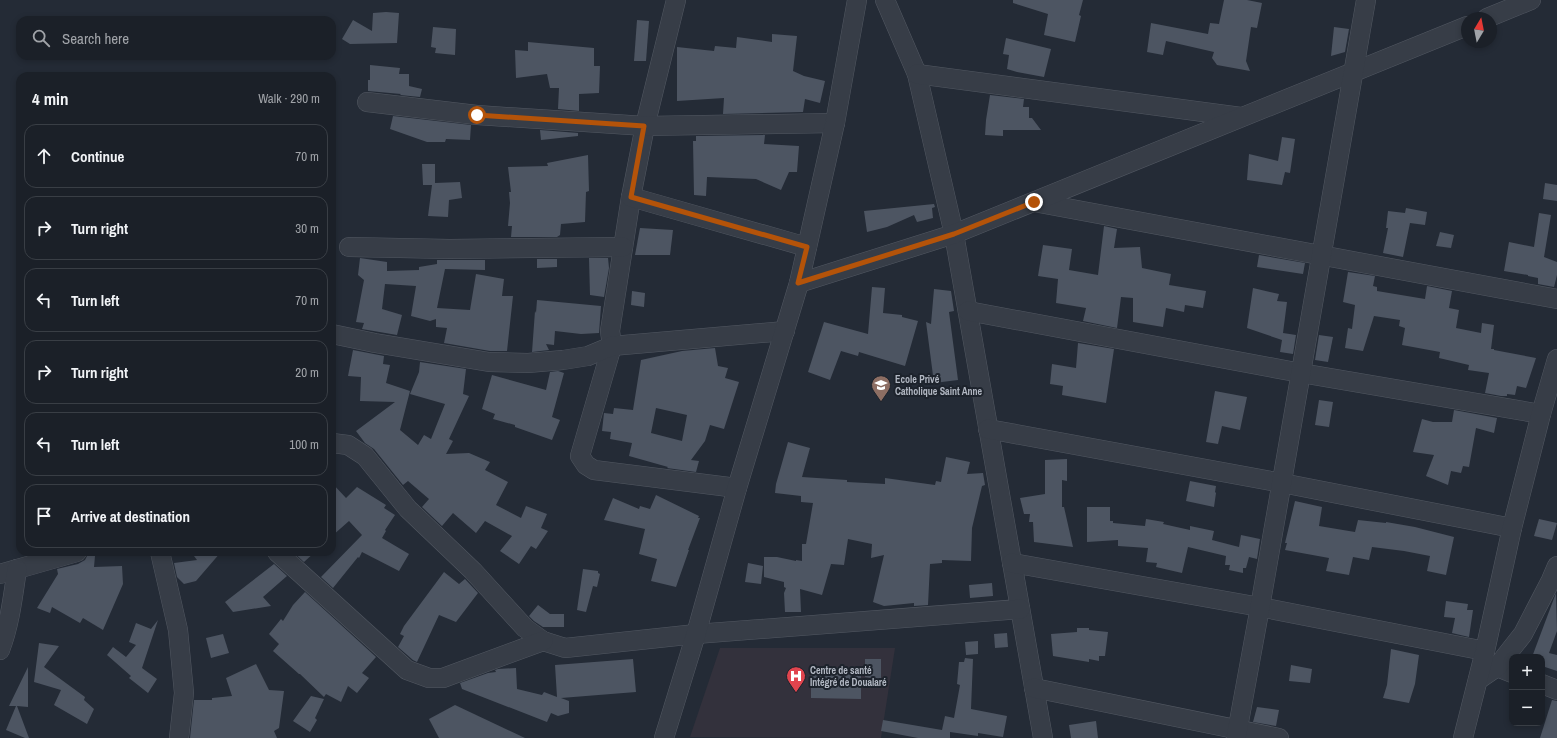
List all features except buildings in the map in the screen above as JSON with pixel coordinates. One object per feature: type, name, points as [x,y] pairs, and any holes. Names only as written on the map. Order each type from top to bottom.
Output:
[{"type":"street","points":[[676,0],[644,126],[631,197],[610,331],[612,346],[580,456],[586,466],[594,470],[737,488]]},
{"type":"street","points":[[668,737],[737,488],[785,331],[798,283],[835,123],[856,0]]},
{"type":"street","points":[[885,0],[917,74],[954,234],[1042,737]]},
{"type":"street","points":[[1236,733],[1282,483],[1366,0]]},
{"type":"street","points":[[1497,14],[1531,0]]},
{"type":"street","points":[[798,283],[954,234],[1461,28]]},
{"type":"street","points":[[917,74],[1242,117]]},
{"type":"street","points":[[367,102],[477,115],[644,126],[835,123]]},
{"type":"street","points":[[631,197],[807,247]]},
{"type":"street","points":[[1034,202],[1557,299]]},
{"type":"street","points":[[349,247],[450,249],[624,247]]},
{"type":"street","points":[[968,311],[1300,373],[1541,414]]},
{"type":"street","points":[[336,335],[375,343],[489,362],[528,363],[588,356],[612,346],[785,331]]},
{"type":"street","points":[[1463,738],[1486,651],[1487,639],[1512,528],[1541,414],[1557,359]]},
{"type":"street","points":[[988,429],[1282,483],[1512,528]]},
{"type":"street","points":[[336,444],[348,445],[365,456],[408,509],[473,571],[525,628],[543,641],[565,648],[696,634],[1020,609]]},
{"type":"street","points":[[0,650],[6,635],[10,614],[9,572],[63,556]]},
{"type":"street","points":[[161,556],[178,630],[184,693],[180,738]]},
{"type":"street","points":[[281,556],[407,670],[429,678],[443,678],[543,641]]},
{"type":"street","points":[[1012,563],[1260,607],[1486,651]]},
{"type":"street","points":[[1478,680],[1504,670],[1557,566]]},
{"type":"street","points":[[1545,685],[1557,690]]},
{"type":"street","points":[[1034,688],[1236,733],[1279,738]]},
{"type":"shaded area","name":"Centre de santé Intégré de Doualaré","points":[[720,648],[895,648],[881,738],[690,737]]},
{"type":"place","name":"Ecole Privé Catholique Saint Anne","points":[[881,402]]},
{"type":"place","name":"Centre de santé Intégré de Doualaré","points":[[796,693]]},
{"type":"route","points":[[477,115],[644,126],[631,197],[807,247],[798,283],[954,234],[1034,202]]}]
